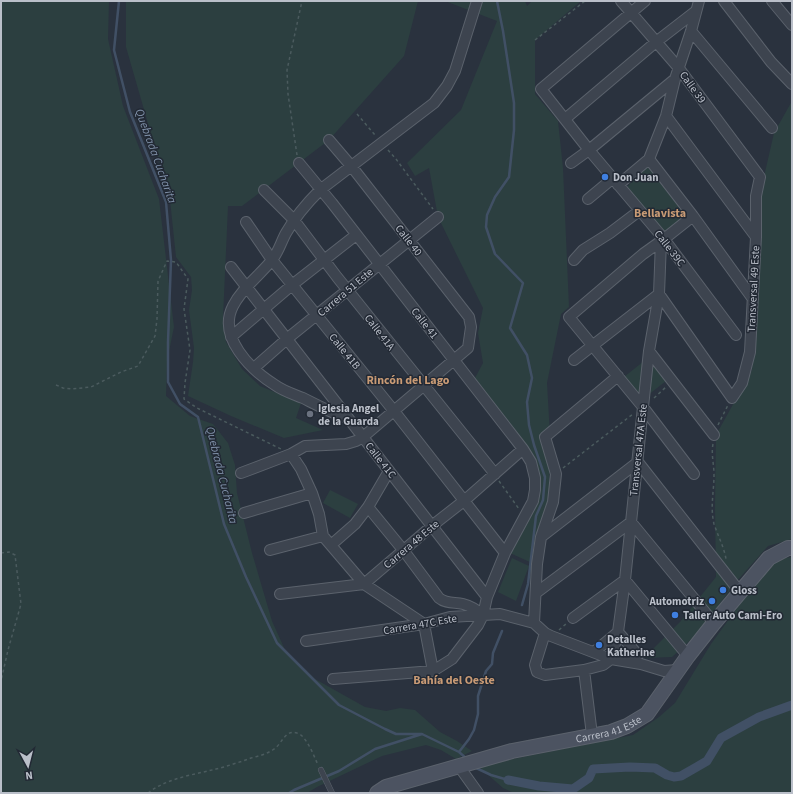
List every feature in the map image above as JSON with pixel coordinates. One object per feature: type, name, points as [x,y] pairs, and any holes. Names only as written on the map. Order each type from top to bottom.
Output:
[{"type":"street","points":[[347,418],[277,386],[254,368],[242,356],[231,338],[229,322],[232,306],[246,287],[278,252],[294,220],[310,200],[320,190],[434,103],[447,86],[457,65],[477,1]]},
{"type":"street","name":"Calle 39","points":[[621,1],[678,67],[760,177]]},
{"type":"street","points":[[631,13],[645,1]]},
{"type":"street","points":[[724,1],[771,62],[792,84]]},
{"type":"street","points":[[772,1],[792,25]]},
{"type":"street","points":[[588,199],[649,159],[666,116],[678,67],[691,30],[697,6]]},
{"type":"street","points":[[565,119],[697,6]]},
{"type":"street","name":"Calle 39C","points":[[631,13],[541,89],[588,150],[663,240],[736,335]]},
{"type":"street","points":[[691,30],[772,128]]},
{"type":"street","points":[[571,163],[675,79]]},
{"type":"street","points":[[666,116],[756,237]]},
{"type":"street","name":"Calle 40","points":[[329,140],[410,240],[469,317],[471,327],[468,348],[453,360]]},
{"type":"street","points":[[649,159],[693,216],[752,298]]},
{"type":"street","name":"Calle 41","points":[[299,163],[356,234],[531,462],[535,478],[535,490],[533,501],[524,517]]},
{"type":"street","name":"Transversal 49 Este","points":[[732,398],[742,383],[750,352],[756,237],[756,196],[760,177]]},
{"type":"street","name":"Calle 41A","points":[[264,190],[294,220],[323,260],[495,474]]},
{"type":"street","points":[[574,260],[583,250],[610,233],[639,211]]},
{"type":"street","points":[[693,216],[644,254],[569,317],[643,407],[694,474]]},
{"type":"street","name":"Carrera 51 Este","points":[[254,368],[288,338],[438,217]]},
{"type":"street","name":"Calle 41B","points":[[246,222],[272,260],[506,553]]},
{"type":"street","points":[[231,338],[264,308],[356,234]]},
{"type":"street","name":"Transversal 47A Este","points":[[611,659],[618,632],[625,580],[649,351],[659,294],[663,240]]},
{"type":"street","name":"Calle 41C","points":[[231,267],[288,338],[347,418],[433,525],[487,597]]},
{"type":"street","points":[[574,360],[659,294],[732,398]]},
{"type":"street","points":[[649,351],[714,435]]},
{"type":"street","points":[[241,474],[291,454],[305,446],[346,444],[356,441],[363,437],[453,360]]},
{"type":"street","points":[[618,376],[545,437],[556,474],[553,502],[541,537],[537,564],[534,623],[548,634],[611,659],[641,664],[664,671],[678,670]]},
{"type":"street","name":"Carrera 48 Este","points":[[364,584],[433,525],[465,500],[522,449]]},
{"type":"street","points":[[291,454],[301,468],[312,493],[319,514],[323,536],[330,545],[364,584],[424,624],[432,671]]},
{"type":"street","points":[[541,537],[638,462],[740,592]]},
{"type":"street","points":[[330,545],[355,524],[368,507],[389,471]]},
{"type":"street","points":[[244,513],[312,493]]},
{"type":"street","points":[[368,507],[404,551],[439,598],[446,602],[463,604],[472,607],[483,615]]},
{"type":"street","points":[[333,679],[432,671],[452,659],[478,625],[483,615],[487,597],[506,553],[524,517]]},
{"type":"street","points":[[536,593],[631,522],[714,623]]},
{"type":"street","points":[[270,550],[323,536]]},
{"type":"street","name":"Carrera 41 Este","points":[[377,793],[386,787],[461,764],[512,751],[611,732],[627,726],[645,715],[714,623],[769,558],[788,548],[792,548]]},
{"type":"street","points":[[573,618],[625,580],[688,656]]},
{"type":"street","points":[[280,594],[364,584]]},
{"type":"street","name":"Carrera 47C Este","points":[[306,641],[424,624],[450,617],[500,614],[534,623]]},
{"type":"street","points":[[594,652],[618,632],[638,655]]},
{"type":"street","points":[[548,634],[536,665],[537,672],[545,676],[584,670],[603,665],[611,659]]},
{"type":"street","points":[[584,670],[592,735]]},
{"type":"street","points":[[461,764],[478,793]]},
{"type":"lane","points":[[321,770],[332,793]]},
{"type":"path","points":[[299,163],[288,94],[287,70],[302,1]]},
{"type":"path","points":[[535,40],[585,1]]},
{"type":"path","points":[[357,114],[396,159],[438,217]]},
{"type":"path","points":[[56,385],[63,388],[72,389],[92,387],[121,372],[138,366],[155,336],[158,281],[167,261],[176,262],[188,279],[184,309],[190,350],[184,399],[197,408],[233,424],[291,454]]},
{"type":"path","points":[[556,474],[673,382]]},
{"type":"path","points":[[726,575],[726,557],[714,523],[711,505],[714,474],[711,452],[714,435],[732,398]]},
{"type":"path","points":[[495,474],[524,517]]},
{"type":"path","points":[[1,554],[9,552],[15,556],[21,604],[1,681]]},
{"type":"path","points":[[548,634],[573,618]]},
{"type":"path","points":[[148,793],[156,787],[182,777],[266,754],[276,748],[290,733],[296,732],[303,736],[321,770]]},
{"type":"shaded area","points":[[1,1],[109,1],[108,39],[123,106],[159,199],[174,327],[167,361],[166,396],[190,416],[213,424],[228,443],[235,465],[237,493],[252,553],[272,621],[285,650],[315,679],[365,707],[386,711],[400,708],[415,710],[440,732],[472,751],[456,759],[441,750],[426,745],[382,756],[307,793],[1,793]]},
{"type":"shaded area","points":[[126,1],[418,1],[404,56],[329,140],[242,206],[228,206],[223,318],[226,342],[242,369],[260,386],[301,403],[296,418],[323,430],[284,438],[188,396],[194,348],[189,310],[192,290],[191,277],[176,257],[170,200],[126,47]]},
{"type":"shaded area","points":[[445,1],[525,1],[527,6],[532,1],[581,1],[535,40],[535,94],[558,121],[563,168],[569,307],[561,314],[547,383],[550,435],[549,500],[532,563],[510,553],[533,508],[535,462],[475,378],[483,363],[478,333],[483,308],[438,217],[429,168],[415,176],[407,163],[461,110],[497,21]]},
{"type":"shaded area","points":[[792,101],[792,539],[768,546],[736,582],[696,635],[672,657],[644,658],[680,622],[716,577],[716,435],[752,370],[757,238],[763,181],[774,133]]},
{"type":"shaded area","points":[[647,166],[686,216],[664,232],[627,187]]},
{"type":"shaded area","points":[[649,357],[666,381],[643,399],[624,377]]},
{"type":"shaded area","points":[[330,490],[358,504],[350,518],[323,503]]},
{"type":"shaded area","points":[[792,557],[792,793],[514,793],[503,788],[478,766],[633,735],[659,717],[675,703],[711,644],[750,590],[779,559]]},
{"type":"shaded area","points":[[512,558],[529,566],[516,601],[498,592]]},
{"type":"waterway","name":"Quebrada Cucharita","points":[[119,1],[114,50],[130,112],[166,202],[171,260],[168,382],[180,404],[198,417],[224,524],[246,577],[277,643],[339,705],[396,734],[422,734]]},
{"type":"waterway","points":[[497,1],[514,103],[514,130],[509,177],[495,197],[487,215],[486,227],[495,254],[523,283],[510,328],[527,355],[532,378],[527,402],[529,425],[545,477],[543,500],[536,516],[528,584],[522,605]]},
{"type":"waterway","points":[[459,752],[474,730],[478,714],[478,696],[486,671],[492,664],[493,653],[502,631]]},
{"type":"waterway","points":[[508,780],[539,786],[573,789],[589,778],[593,769],[630,767],[655,768],[667,775],[674,777],[681,776],[707,761],[721,738],[759,717],[792,705]]},
{"type":"waterway","points":[[289,793],[339,771],[375,749],[422,734],[459,752],[467,759]]},
{"type":"waterway","points":[[474,767],[491,775],[508,780]]},
{"type":"place","name":"Don Juan","points":[[605,177]]},
{"type":"place","name":"Iglesia Angel de la Guarda","points":[[310,414]]},
{"type":"place","name":"Gloss","points":[[723,590]]},
{"type":"place","name":"Automotriz","points":[[712,601]]},
{"type":"place","name":"Taller Auto Cami-Ero","points":[[675,615]]},
{"type":"place","name":"Detalles Katherine","points":[[599,645]]},
{"type":"district","name":"Bellavista","points":[[660,213]]},
{"type":"district","name":"Rincón del Lago","points":[[408,380]]},
{"type":"district","name":"Bahía del Oeste","points":[[454,680]]}]
